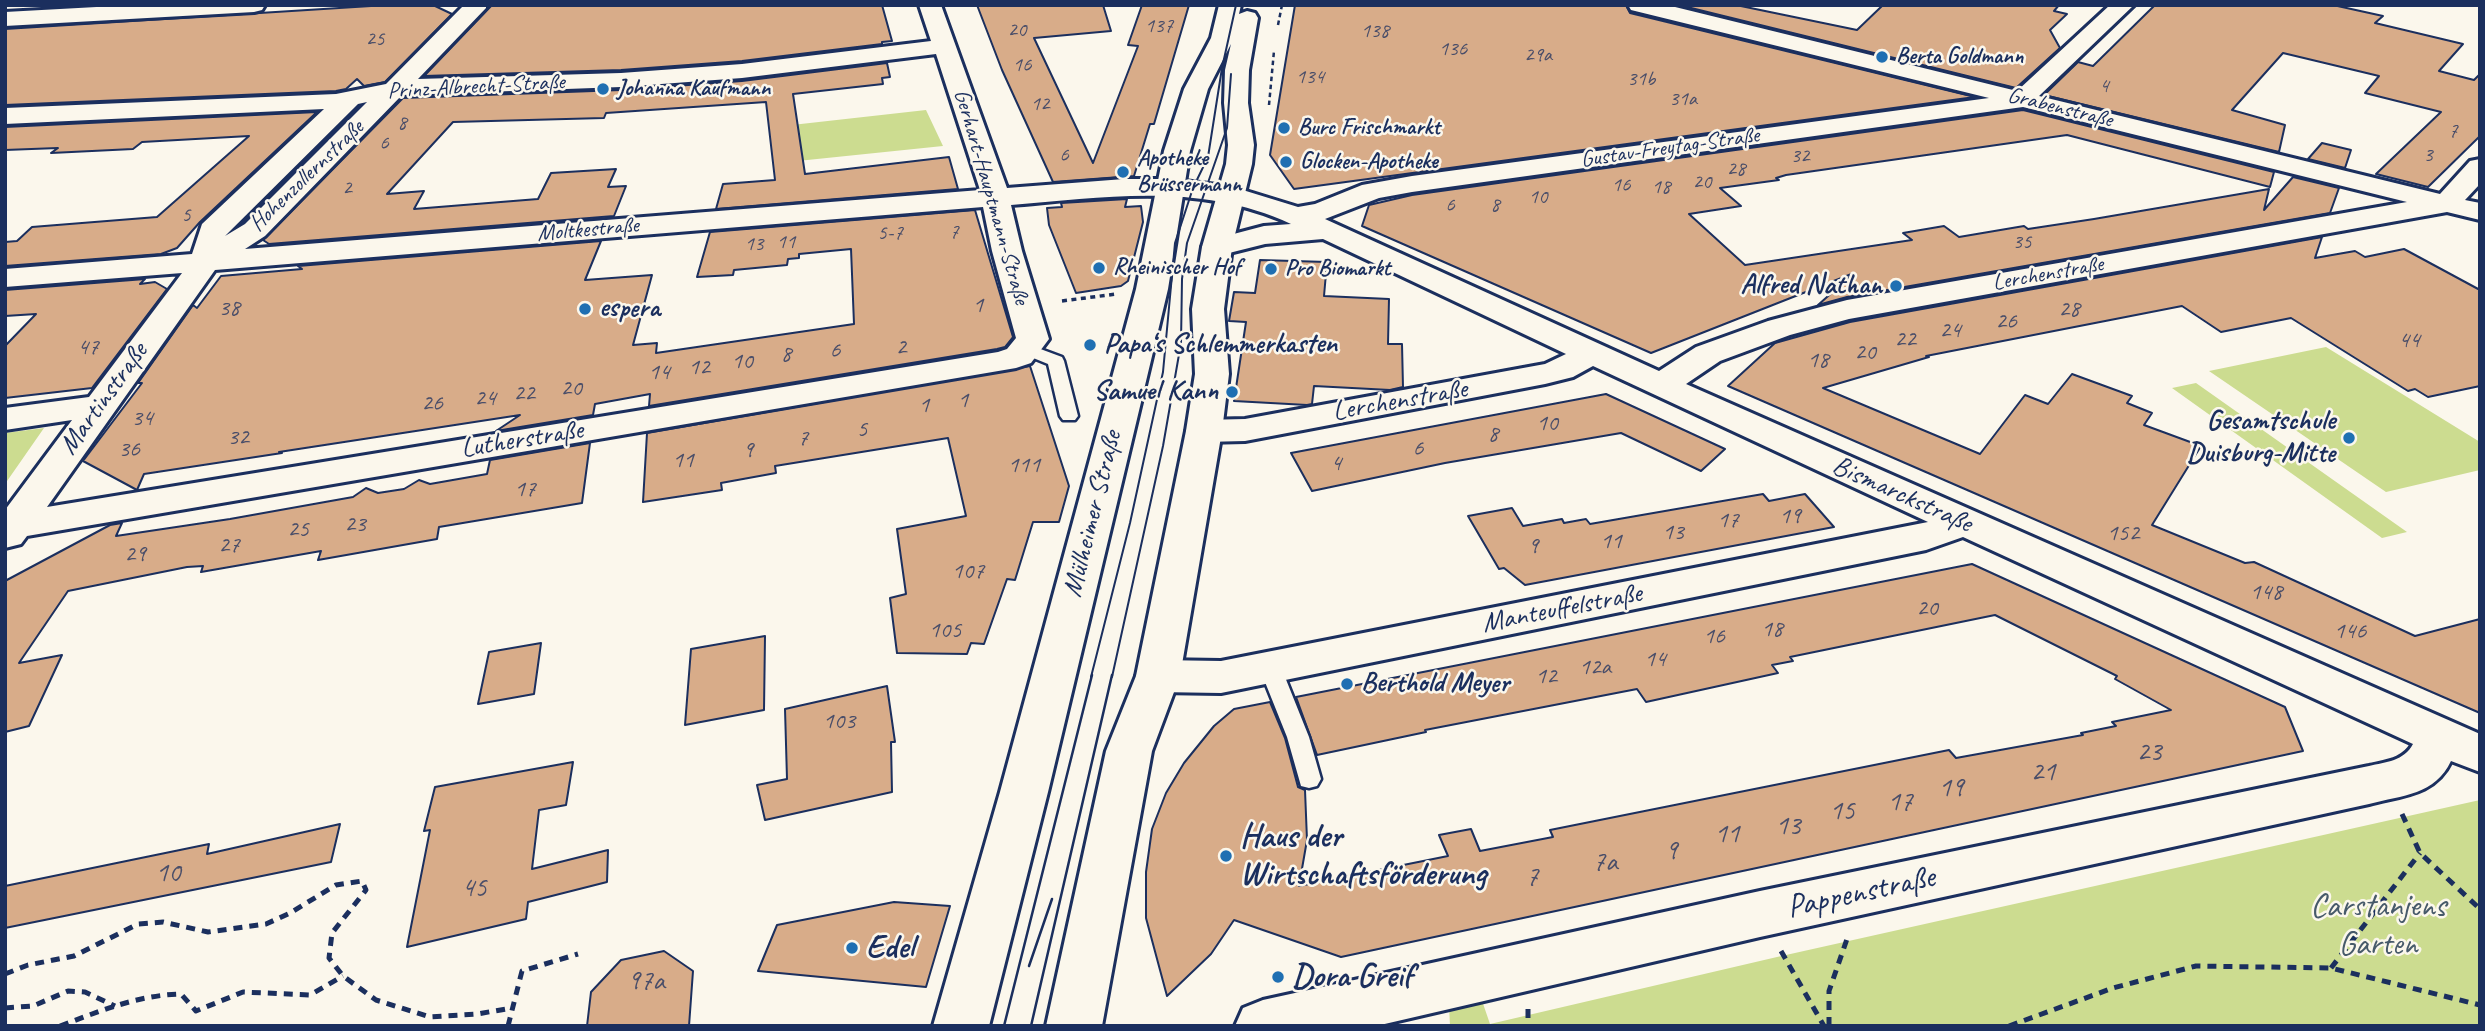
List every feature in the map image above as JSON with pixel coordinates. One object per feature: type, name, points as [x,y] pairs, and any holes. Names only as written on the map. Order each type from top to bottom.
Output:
[{"type":"street","points":[[5,19],[254,5]]},
{"type":"street","name":"Hohenzollernstraße","points":[[205,262],[255,230],[475,5]]},
{"type":"street","name":"Gerhart-Hauptmann-Straße","points":[[930,5],[991,178],[993,198],[1033,339],[1027,349]]},
{"type":"street","name":"Mülheimer Straße","points":[[961,1026],[1024,792],[1152,289],[1177,151],[1196,89],[1222,38],[1230,5]]},
{"type":"street","points":[[1073,1026],[1129,751],[1158,676],[1171,616],[1212,374],[1208,309],[1217,247],[1232,195],[1241,145],[1236,103],[1237,70],[1249,5]]},
{"type":"street","name":"Grabenstraße","points":[[1639,5],[2480,212]]},
{"type":"street","points":[[2093,5],[2120,8]]},
{"type":"street","points":[[2022,99],[2120,8]]},
{"type":"street","name":"Prinz-Albrecht-Straße","points":[[5,116],[348,99],[395,89],[648,78],[742,71],[946,46]]},
{"type":"street","name":"Hohenzollernstraße","points":[[205,262],[212,230],[383,64]]},
{"type":"street","name":"Gustav-Freytag-Straße","points":[[1314,221],[1372,191],[1412,184],[1947,109],[1983,108],[2022,99]]},
{"type":"street","points":[[2446,204],[2480,167]]},
{"type":"street","name":"Bismarckstraße","points":[[1170,186],[1232,195],[1314,221],[1963,523],[2460,745]]},
{"type":"street","name":"Moltkestraße","points":[[5,278],[1170,186]]},
{"type":"street","name":"Lerchenstraße","points":[[1663,384],[1708,354],[1779,328],[1847,310],[2446,204]]},
{"type":"street","name":"Bismarckstraße","points":[[1217,247],[1314,221]]},
{"type":"street","name":"Martinstraße","points":[[10,531],[98,406],[205,262]]},
{"type":"street","name":"Lutherstraße","points":[[10,531],[1004,361],[1019,356],[1027,349]]},
{"type":"street","name":"Lerchenstraße","points":[[1203,430],[1245,430],[1545,374],[1561,370],[1593,353]]},
{"type":"street","points":[[5,419],[98,406]]},
{"type":"street","name":"Manteuffelstraße","points":[[1158,676],[1221,677],[1926,537],[1963,523]]},
{"type":"street","name":"Pappenstraße","points":[[1263,1026],[1760,914],[2369,785],[2412,774],[2460,745]]},
{"type":"lane","points":[[1027,349],[1056,361],[1069,416]]},
{"type":"lane","points":[[1270,667],[1298,737],[1309,779]]},
{"type":"path","points":[[1277,34],[1282,5]]},
{"type":"path","points":[[1268,114],[1274,47]]},
{"type":"path","points":[[1062,301],[1152,289]]},
{"type":"path","points":[[2369,785],[2406,818],[2420,853],[2480,909]]},
{"type":"path","points":[[2331,968],[2420,853]]},
{"type":"path","points":[[5,974],[30,962],[63,960],[127,926],[153,921],[205,933],[268,924],[304,905],[320,891],[349,880],[362,881],[366,890],[332,933],[330,958],[342,976],[376,1000],[430,1017],[477,1014],[512,1008]]},
{"type":"path","points":[[1826,1026],[1828,989],[1839,953],[1866,892]]},
{"type":"path","points":[[1760,914],[1808,1003],[1826,1026]]},
{"type":"path","points":[[508,1026],[522,971],[578,954]]},
{"type":"path","points":[[2009,1026],[2113,988],[2196,967],[2270,965],[2331,968],[2480,1005]]},
{"type":"path","points":[[60,1026],[116,1006],[167,993],[181,994],[196,1011],[243,992],[310,995],[342,976]]},
{"type":"path","points":[[5,1007],[33,1006],[68,991],[85,992],[116,1006]]},
{"type":"green space","points":[[926,110],[943,146],[788,162],[783,126]]},
{"type":"green space","points":[[2326,347],[2480,442],[2480,470],[2386,492],[2209,371]]},
{"type":"green space","points":[[2196,383],[2407,532],[2382,538],[2172,388]]},
{"type":"green space","points":[[44,428],[5,484],[5,433]]},
{"type":"green space","name":"Carstanjens Garten","points":[[2480,800],[2480,1026],[1450,1026],[1449,1005],[1478,989],[1490,1024]]},
{"type":"building","points":[[387,5],[433,5],[452,14],[385,82],[364,86],[357,79],[346,89],[336,91],[5,105],[5,29]]},
{"type":"building","points":[[492,5],[882,5],[892,41],[742,61],[621,70],[424,76]]},
{"type":"building","points":[[977,5],[1103,5],[1111,31],[1034,38],[1093,163],[1138,46],[1128,45],[1142,5],[1189,5],[1154,124],[1150,124],[1134,176],[1053,182],[1002,70]]},
{"type":"building","points":[[1295,5],[1626,5],[1630,13],[1975,97],[1294,189],[1270,155]]},
{"type":"building","points":[[1679,5],[1736,5],[1857,30],[1883,5],[2059,5],[2054,11],[2067,14],[2050,30],[2060,48],[2016,88]]},
{"type":"building","points":[[2155,5],[2333,5],[2383,16],[2375,23],[2463,44],[2439,71],[2474,80],[2480,74],[2480,136],[2428,187],[2376,174],[2441,112],[2365,93],[2379,76],[2283,53],[2232,110],[2285,125],[2279,152],[2044,95],[2078,62],[2093,66]]},
{"type":"building","points":[[887,63],[890,77],[882,78],[883,84],[793,94],[805,174],[949,157],[958,189],[716,209],[723,184],[775,180],[766,102],[606,113],[604,118],[453,122],[387,194],[424,191],[414,209],[538,199],[551,173],[616,169],[608,187],[626,186],[614,216],[269,244],[263,240],[403,98],[621,90],[742,81]]},
{"type":"building","points":[[2023,110],[2274,172],[2270,187],[2067,135],[1786,175],[1776,178],[1779,180],[1720,188],[1741,206],[1689,214],[1745,265],[1912,240],[1903,233],[1944,226],[1959,237],[2024,226],[2028,229],[2094,219],[2269,189],[2264,210],[2293,177],[2339,188],[2330,213],[1847,297],[1818,305],[1854,273],[1651,353],[1362,226],[1369,205],[1412,195]]},
{"type":"building","points":[[317,112],[200,222],[177,248],[161,254],[5,266],[5,242],[17,241],[32,227],[157,217],[249,136],[142,142],[133,149],[51,153],[58,148],[5,150],[5,127]]},
{"type":"building","points":[[2322,143],[2351,150],[2345,168],[2308,159]]},
{"type":"building","points":[[1127,199],[1125,207],[1141,206],[1143,222],[1128,281],[1121,286],[1076,293],[1049,225],[1047,208],[1062,207],[1061,203]]},
{"type":"building","points":[[975,210],[1013,337],[1005,347],[649,406],[650,394],[595,404],[593,415],[496,431],[520,415],[144,474],[137,490],[83,461],[142,383],[138,383],[193,305],[197,308],[221,276],[302,269],[298,266],[601,241],[585,280],[652,275],[633,345],[657,343],[656,353],[854,324],[851,249],[799,254],[799,258],[788,259],[787,265],[734,270],[733,275],[697,277],[710,232]]},
{"type":"building","points":[[2322,237],[2315,258],[2355,251],[2365,257],[2404,249],[2480,290],[2480,386],[2428,397],[2415,389],[2408,391],[2291,318],[2221,332],[2182,306],[1926,356],[1929,357],[1823,388],[1980,454],[2025,395],[2048,404],[2072,374],[2132,396],[2127,403],[2152,413],[2144,425],[2201,446],[2152,525],[2245,563],[2254,562],[2415,636],[2480,619],[2480,713],[1728,386],[1775,343],[1850,322]]},
{"type":"building","points":[[1260,260],[1327,262],[1324,296],[1389,299],[1388,344],[1402,344],[1403,387],[1390,390],[1314,386],[1312,404],[1307,405],[1234,401],[1246,322],[1229,321],[1234,292],[1255,293]]},
{"type":"building","points":[[145,279],[140,284],[155,282],[167,289],[92,388],[5,398],[5,346],[36,314],[5,316],[5,290]]},
{"type":"building","points":[[1030,366],[1069,486],[1059,522],[1033,522],[1015,580],[1007,579],[984,644],[971,643],[967,654],[897,653],[890,598],[906,594],[897,529],[966,516],[948,438],[775,466],[776,473],[721,483],[722,490],[643,502],[647,433]]},
{"type":"building","points":[[1606,394],[1725,449],[1701,471],[1621,433],[1445,463],[1312,491],[1291,453]]},
{"type":"building","points":[[590,443],[582,503],[439,527],[437,539],[318,560],[321,551],[201,572],[203,566],[187,567],[68,591],[19,663],[62,655],[29,726],[5,732],[5,581],[110,525],[122,523],[116,536],[230,519],[353,497],[366,488],[378,493],[404,489],[419,480],[430,484],[487,474],[490,460]]},
{"type":"building","points":[[1763,494],[1769,501],[1805,494],[1834,527],[1525,585],[1504,568],[1499,569],[1468,516],[1512,508],[1523,526],[1562,519],[1564,523],[1586,519],[1590,524]]},
{"type":"building","points":[[1972,564],[2285,707],[2303,751],[1341,957],[1234,920],[1211,954],[1167,996],[1146,918],[1146,872],[1152,829],[1166,793],[1184,763],[1214,726],[1234,709],[1270,702],[1285,738],[1298,787],[1305,790],[1307,840],[1299,886],[1448,856],[1439,835],[1471,829],[1480,851],[1553,837],[1550,830],[1949,750],[1956,758],[2083,735],[2081,733],[2116,726],[2112,722],[2171,710],[2115,679],[2117,676],[1995,615],[1790,657],[1793,661],[1772,665],[1778,673],[1646,702],[1637,689],[1425,730],[1426,732],[1317,755],[1296,697]]},
{"type":"building","points":[[765,636],[764,710],[685,725],[691,649]]},
{"type":"building","points":[[541,643],[534,694],[478,704],[489,652]]},
{"type":"building","points":[[887,686],[895,742],[891,742],[892,792],[765,820],[757,785],[787,779],[785,709]]},
{"type":"building","points":[[573,762],[566,805],[539,810],[532,869],[608,850],[607,882],[528,902],[526,919],[407,947],[430,830],[424,831],[435,787]]},
{"type":"building","points":[[340,824],[331,862],[5,928],[5,886],[209,844],[207,854]]},
{"type":"building","name":"Edel","points":[[894,902],[950,906],[926,987],[758,971],[777,925]]},
{"type":"building","points":[[664,951],[693,971],[689,1026],[587,1026],[591,992],[621,960]]},
{"type":"tram line","points":[[1091,677],[1130,523],[1163,372],[1175,243],[1193,188],[1208,157],[1222,68],[1236,5]]},
{"type":"tram line","points":[[1112,677],[1163,446],[1181,343],[1182,279],[1187,243],[1227,128],[1231,74]]},
{"type":"tram line","points":[[1004,1026],[1092,675]]},
{"type":"tram line","points":[[1031,1026],[1112,675]]},
{"type":"tram line","points":[[1029,966],[1052,899]]},
{"type":"place","name":"Berta Goldmann","points":[[1882,57]]},
{"type":"place","name":"Johanna Kaufmann","points":[[603,89]]},
{"type":"place","name":"Burc Frischmarkt","points":[[1284,128]]},
{"type":"place","name":"Glocken-Apotheke","points":[[1286,162]]},
{"type":"place","name":"Apotheke Brüssermann","points":[[1123,172]]},
{"type":"place","name":"Rheinischer Hof","points":[[1099,268]]},
{"type":"place","name":"Pro Biomarkt","points":[[1271,269]]},
{"type":"place","name":"Alfred Nathan","points":[[1896,286]]},
{"type":"place","name":"espera","points":[[585,309]]},
{"type":"place","name":"Papa‘s Schlemmerkasten","points":[[1090,345]]},
{"type":"place","name":"Samuel Kann","points":[[1232,392]]},
{"type":"place","name":"Gesamtschule Duisburg-Mitte","points":[[2349,438]]},
{"type":"place","name":"Berthold Meyer","points":[[1347,684]]},
{"type":"place","name":"Haus der Wirtschaftsförderung","points":[[1226,856]]},
{"type":"place","name":"Edel","points":[[852,948]]},
{"type":"place","name":"Dora Greif","points":[[1278,977]]}]
